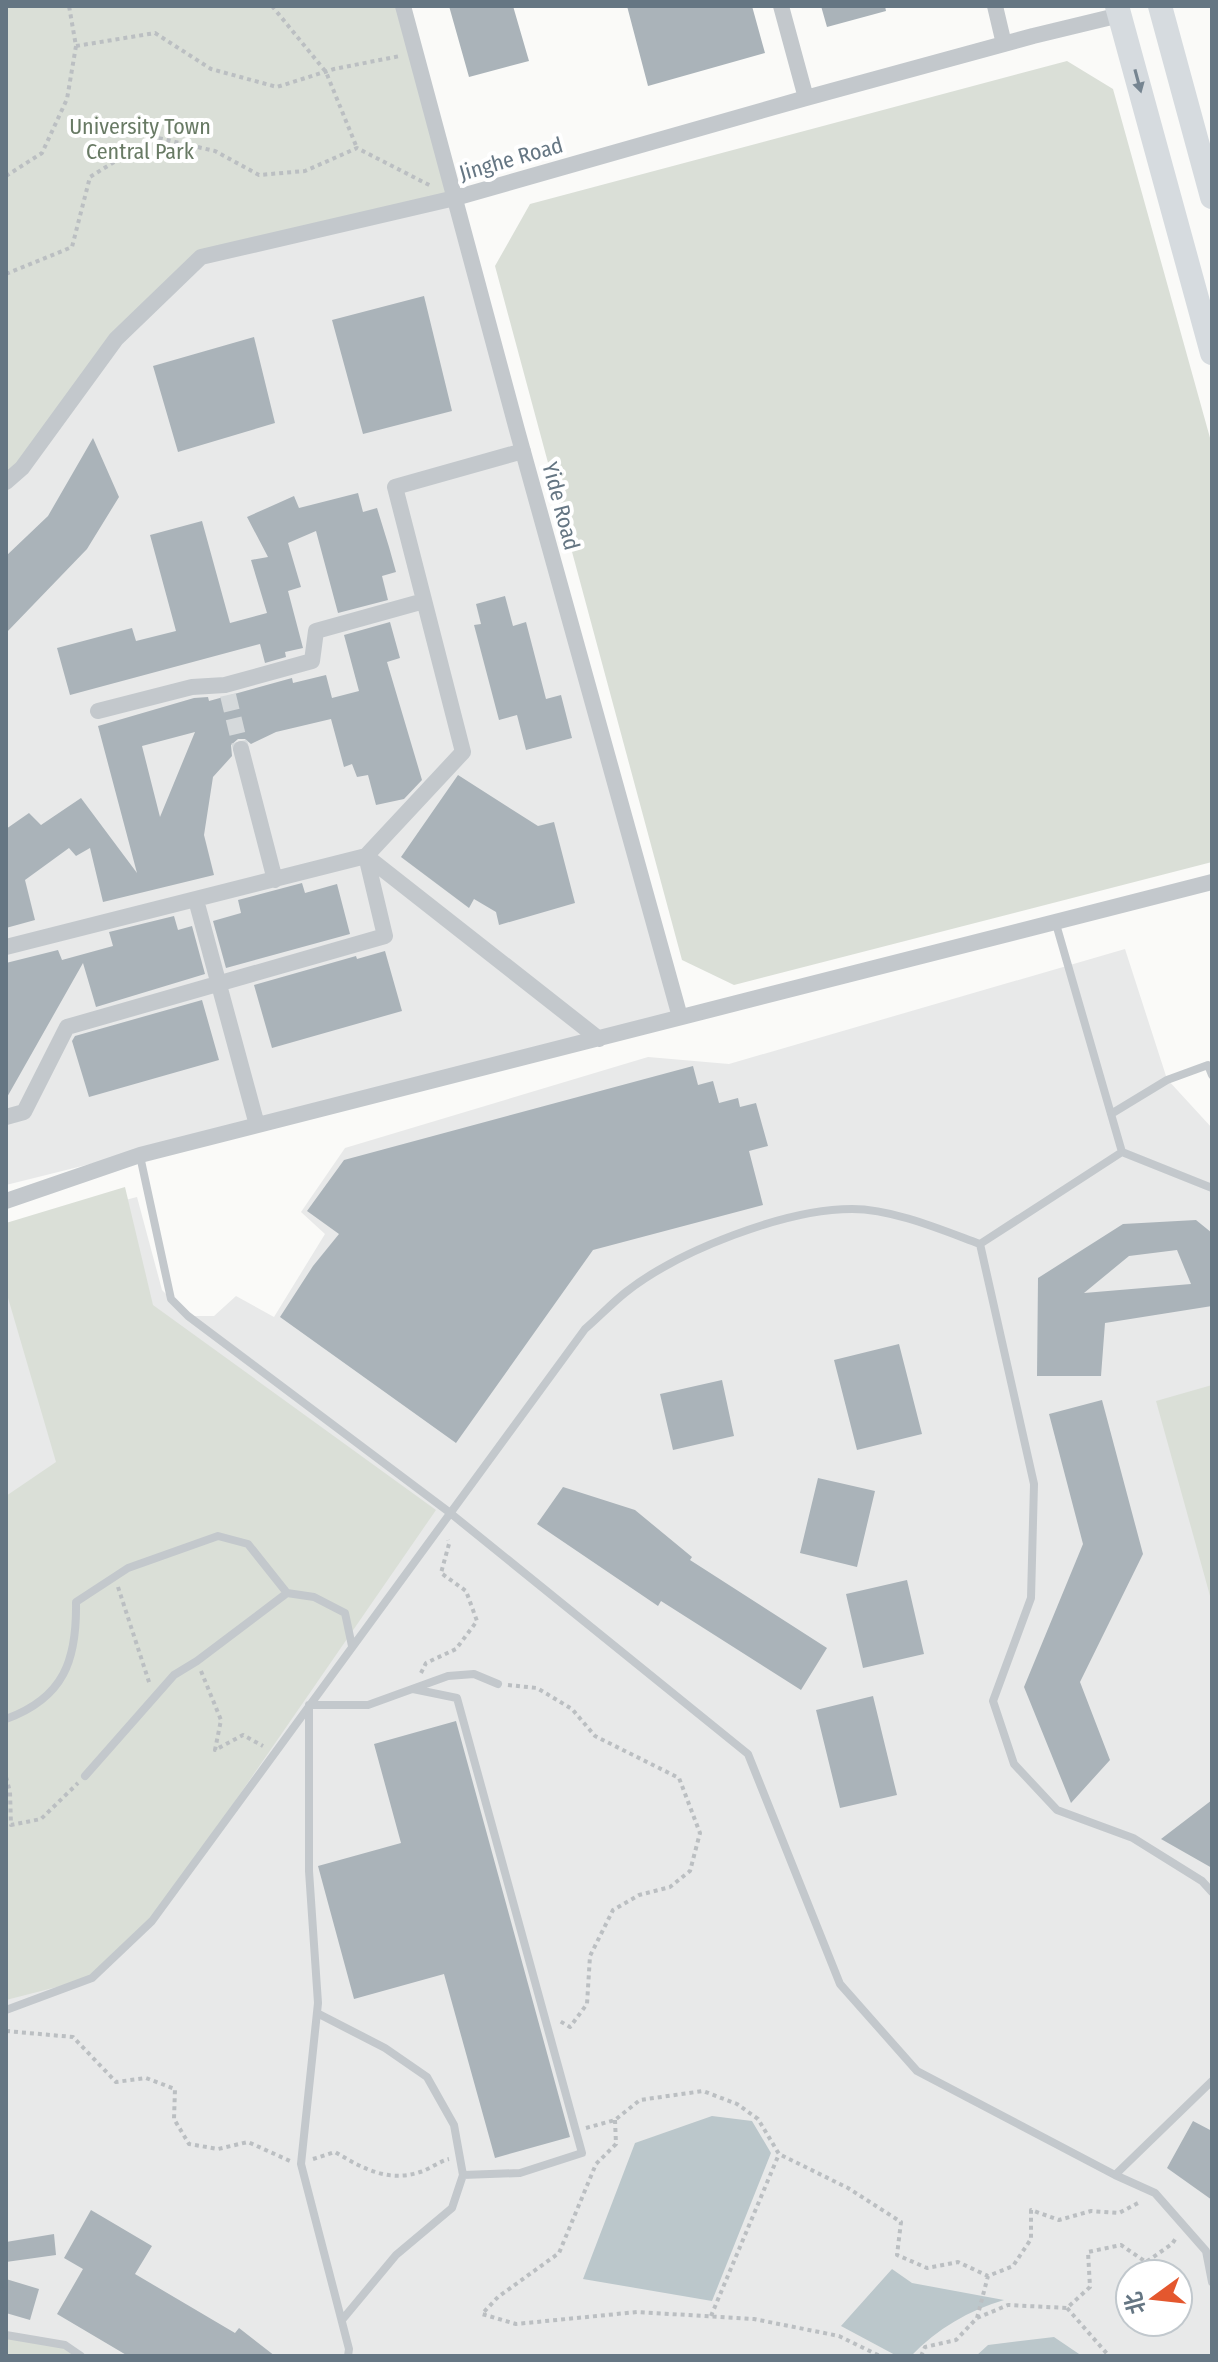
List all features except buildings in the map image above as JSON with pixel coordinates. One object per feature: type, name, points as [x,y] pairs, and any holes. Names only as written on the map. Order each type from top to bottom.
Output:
[{"type":"main road","points":[[1160,6],[1212,197]]},
{"type":"main road","points":[[1118,10],[1212,353]]},
{"type":"street","name":"Yide Road","points":[[403,6],[680,1017]]},
{"type":"street","points":[[781,6],[806,98]]},
{"type":"street","points":[[995,6],[1004,44]]},
{"type":"street","name":"Jinghe Road","points":[[6,482],[22,468],[116,339],[201,257],[455,198],[1118,10]]},
{"type":"street","points":[[6,947],[366,856],[463,752],[395,487],[523,451]]},
{"type":"street","points":[[98,711],[192,687],[227,690],[312,661],[316,631],[424,601]]},
{"type":"street","points":[[241,749],[275,880]]},
{"type":"street","points":[[6,1117],[24,1112],[67,1027],[385,936],[366,856]]},
{"type":"street","points":[[366,856],[599,1039]]},
{"type":"street","points":[[6,1201],[140,1155],[1212,882]]},
{"type":"street","points":[[196,900],[257,1125]]},
{"type":"lane","points":[[1056,924],[1122,1152]]},
{"type":"lane","points":[[1111,1114],[1167,1080],[1210,1065],[1212,1075]]},
{"type":"lane","points":[[1122,1152],[1212,1188]]},
{"type":"lane","points":[[980,1244],[1122,1152]]},
{"type":"lane","points":[[140,1155],[171,1299],[188,1316],[449,1512],[748,1754],[840,1984],[917,2071],[1155,2193],[1206,2251],[1212,2282]]},
{"type":"lane","points":[[6,2010],[92,1978],[152,1921],[585,1329],[626,1291],[673,1263],[732,1236],[806,1213],[854,1208],[915,1220],[980,1244]]},
{"type":"lane","points":[[980,1244],[1034,1484],[1031,1598],[993,1701],[1014,1764],[1057,1810],[1133,1838],[1202,1881],[1212,1892]]},
{"type":"lane","points":[[6,1719],[25,1712],[47,1697],[65,1671],[77,1638],[76,1602],[128,1568],[218,1536],[248,1544],[287,1593],[314,1597],[345,1613],[352,1646]]},
{"type":"lane","points":[[85,1776],[174,1675],[287,1593]]},
{"type":"lane","points":[[309,1705],[368,1705],[448,1676],[474,1674],[498,1684]]},
{"type":"lane","points":[[413,1689],[457,1698],[582,2153],[520,2173],[462,2170]]},
{"type":"lane","points":[[309,1705],[309,1871],[317,2013],[301,2164],[342,2320],[348,2356]]},
{"type":"lane","points":[[317,2013],[385,2048],[427,2077],[454,2125],[462,2170],[452,2208],[396,2255],[342,2320]]},
{"type":"lane","points":[[1115,2175],[1212,2081]]},
{"type":"lane","points":[[6,2335],[65,2345],[81,2356]]},
{"type":"path","points":[[6,176],[42,153],[67,99],[76,46],[69,6]]},
{"type":"path","points":[[272,6],[326,72],[357,148],[455,198]]},
{"type":"path","points":[[76,46],[155,33],[211,69],[277,87],[326,72],[416,53]]},
{"type":"path","points":[[6,274],[72,247],[90,177],[154,137],[215,151],[259,175],[305,171],[357,148]]},
{"type":"path","points":[[413,1689],[426,1663],[456,1649],[477,1621],[466,1591],[441,1573],[449,1544],[442,1523]]},
{"type":"path","points":[[115,1577],[154,1695]]},
{"type":"path","points":[[197,1661],[221,1720],[215,1750],[243,1735],[274,1752]]},
{"type":"path","points":[[498,1684],[537,1688],[572,1709],[595,1736],[679,1778],[700,1833],[690,1871],[670,1887],[639,1895],[613,1910],[590,1956],[587,2004],[570,2027],[543,2012]]},
{"type":"path","points":[[6,1777],[10,1792],[11,1825],[41,1819],[85,1776]]},
{"type":"path","points":[[6,2031],[73,2037],[116,2082],[146,2078],[175,2089],[174,2119],[189,2144],[218,2149],[248,2142],[301,2164],[335,2152],[360,2168],[391,2177],[421,2172],[448,2158],[462,2170]]},
{"type":"path","points":[[576,2131],[615,2120],[640,2100],[703,2091],[737,2104],[758,2119],[779,2154],[848,2188],[901,2222],[897,2255],[927,2268],[958,2262],[988,2276],[1013,2266],[1031,2239],[1031,2210],[1059,2220],[1091,2211],[1119,2213],[1155,2193]]},
{"type":"path","points":[[615,2120],[616,2144],[596,2164],[559,2253],[498,2297],[482,2314],[516,2324],[637,2312],[754,2319],[839,2336],[880,2356]]},
{"type":"path","points":[[711,2316],[779,2154]]},
{"type":"path","points":[[921,2356],[925,2347],[956,2340],[977,2318],[1008,2305],[1067,2308],[1090,2287],[1088,2252],[1121,2245],[1146,2262],[1172,2244],[1184,2226]]},
{"type":"path","points":[[977,2318],[988,2276]]},
{"type":"path","points":[[1067,2308],[1109,2356]]},
{"type":"shaded area","points":[[455,198],[680,1017],[6,1185],[6,482],[116,339],[201,257]]},
{"type":"shaded area","points":[[1125,949],[1167,1079],[1212,1128],[1212,2356],[6,2356],[6,1231],[137,1197],[162,1290],[188,1316],[214,1316],[236,1296],[274,1317],[325,1234],[301,1212],[345,1148],[648,1057],[729,1064]]},
{"type":"shaded area","points":[[712,2116],[752,2121],[771,2153],[712,2301],[583,2279],[635,2143]]},
{"type":"shaded area","points":[[892,2269],[912,2283],[1004,2300],[954,2322],[911,2356],[897,2356],[841,2326]]},
{"type":"shaded area","points":[[1054,2337],[1082,2356],[976,2356],[988,2345]]},
{"type":"green space","name":"University Town Central Park","points":[[6,6],[401,6],[455,198],[201,257],[116,339],[6,482]]},
{"type":"green space","points":[[1067,61],[1113,89],[1212,445],[1212,862],[734,985],[682,960],[495,266],[530,204]]},
{"type":"green space","points":[[125,1187],[153,1305],[436,1510],[160,1910],[92,1978],[6,2000],[6,1496],[56,1462],[6,1291],[6,1223]]},
{"type":"green space","points":[[1212,1385],[1212,1603],[1156,1401]]},
{"type":"green space","points":[[6,2335],[65,2345],[81,2356],[6,2356]]},
{"type":"tunnel","points":[[228,695],[241,749]]}]
